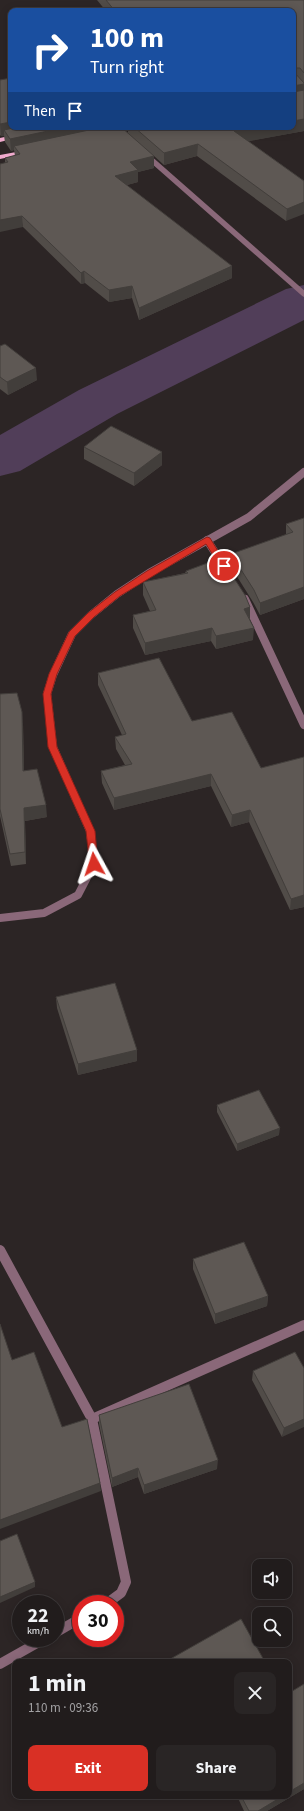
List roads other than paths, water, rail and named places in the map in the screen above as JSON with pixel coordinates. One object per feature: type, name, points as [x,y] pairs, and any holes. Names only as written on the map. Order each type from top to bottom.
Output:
[{"type":"main road","points":[[0,140],[29,134]]},
{"type":"main road","points":[[0,158],[38,150]]},
{"type":"street","points":[[144,153],[304,294]]},
{"type":"street","points":[[0,918],[44,913],[78,895],[94,864],[90,831],[53,747],[47,694],[53,674],[72,634],[91,615],[117,594],[207,540],[250,517],[304,472]]},
{"type":"street","points":[[207,540],[228,572]]},
{"type":"street","points":[[240,592],[249,605],[304,725]]},
{"type":"street","points":[[0,1250],[92,1419],[126,1582],[125,1590],[120,1595]]},
{"type":"street","points":[[92,1419],[304,1324]]},
{"type":"street","points":[[0,1664],[30,1647]]},
{"type":"waterway","points":[[0,459],[98,402],[304,300]]}]
